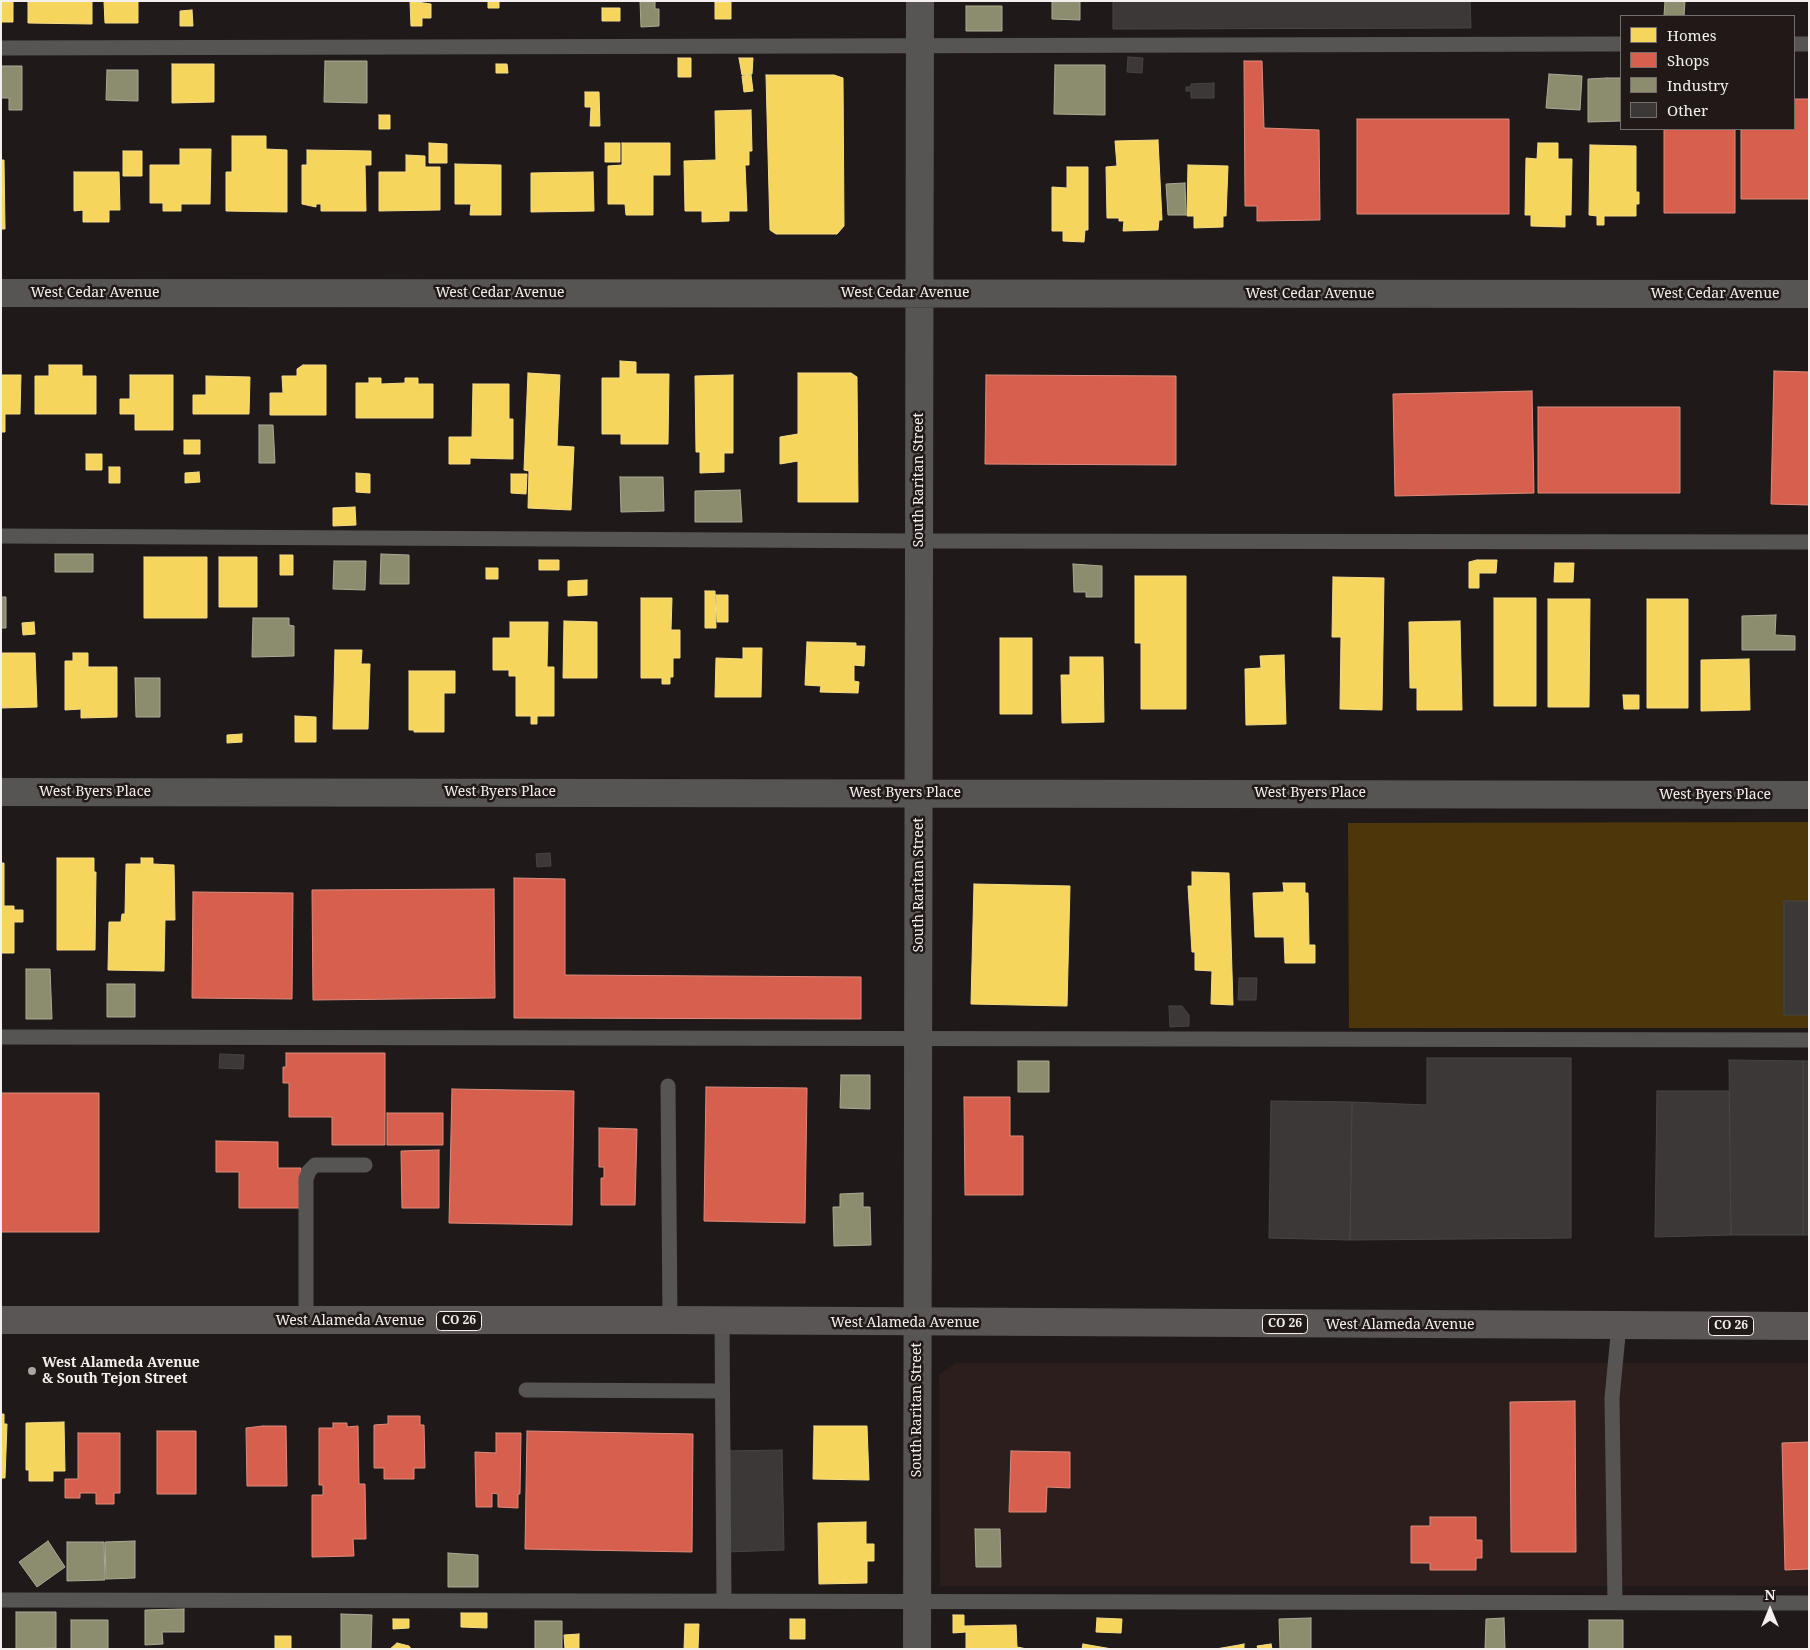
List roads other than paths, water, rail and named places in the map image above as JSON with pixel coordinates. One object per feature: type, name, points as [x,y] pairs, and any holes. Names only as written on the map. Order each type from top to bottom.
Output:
[{"type":"main road","name":"West Alameda Avenue","points":[[1,1320],[670,1320],[917,1323],[1809,1326]]},
{"type":"street","name":"South Raritan Street","points":[[917,1649],[920,1]]},
{"type":"street","name":"West Cedar Avenue","points":[[1,293],[1809,294]]},
{"type":"street","name":"West Byers Place","points":[[1,792],[920,792],[1809,795]]},
{"type":"lane","points":[[1,48],[921,44],[1620,44]]},
{"type":"lane","points":[[1795,44],[1809,44]]},
{"type":"lane","points":[[1,536],[919,541],[1809,542]]},
{"type":"lane","points":[[1,1037],[1809,1040]]},
{"type":"lane","points":[[668,1086],[670,1320]]},
{"type":"lane","points":[[306,1321],[306,1179],[308,1171],[315,1165],[365,1165]]},
{"type":"lane","points":[[722,1321],[724,1600]]},
{"type":"lane","points":[[1615,1602],[1612,1398],[1619,1325]]},
{"type":"lane","points":[[526,1390],[722,1391]]},
{"type":"lane","points":[[1,1600],[1809,1602]]},
{"type":"place","name":"West Alameda Avenue & South Tejon Street","points":[[32,1371]]}]
